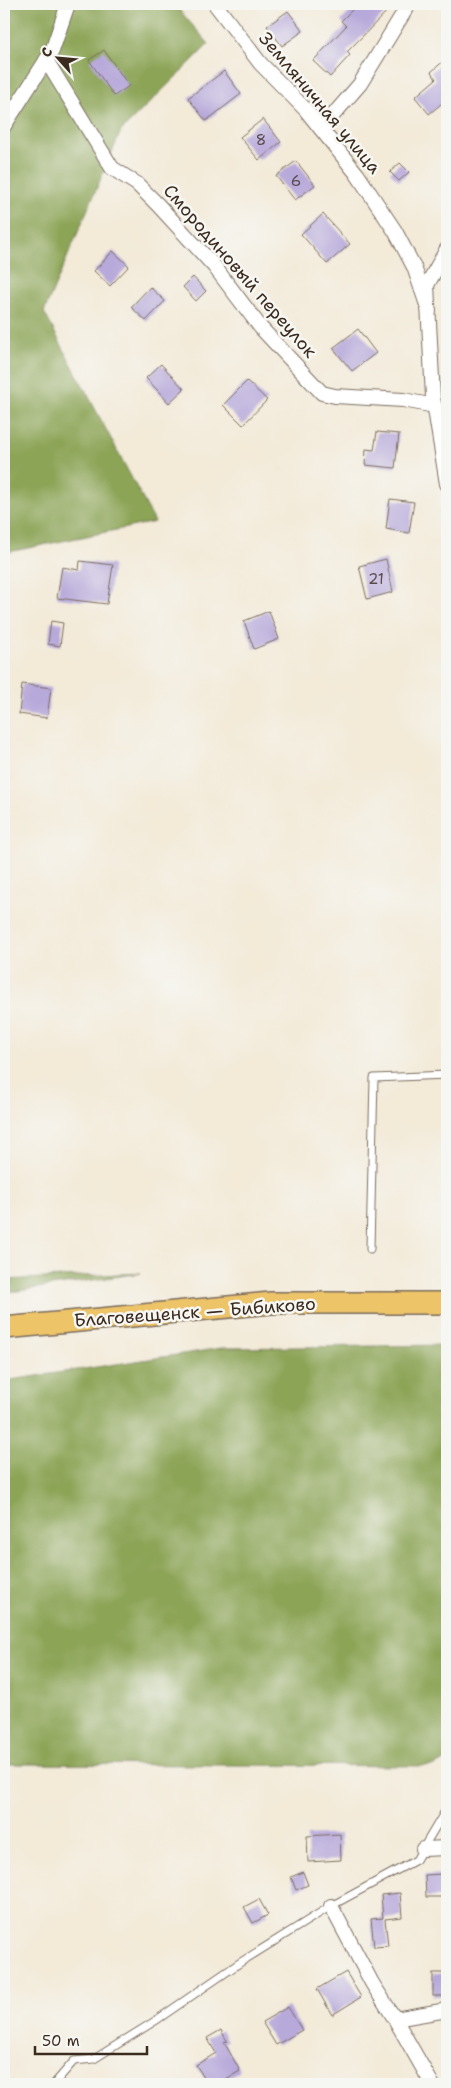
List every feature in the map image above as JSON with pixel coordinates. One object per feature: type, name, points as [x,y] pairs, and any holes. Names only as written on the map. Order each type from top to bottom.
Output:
[{"type":"main road","name":"Благовещенск — Бибиково","points":[[4,1328],[271,1303],[447,1303]]},
{"type":"street","points":[[4,126],[52,51],[68,4]]},
{"type":"street","name":"Земляничная улица","points":[[215,4],[260,63],[306,109],[357,174],[395,231],[414,266],[429,311]]},
{"type":"street","points":[[321,129],[360,84],[409,4]]},
{"type":"street","name":"Смородиновый переулок","points":[[46,60],[112,168],[137,184],[202,252],[261,328],[322,393],[335,396],[403,400],[435,406]]},
{"type":"street","points":[[447,249],[427,284],[435,406],[447,484]]},
{"type":"street","points":[[422,1849],[447,1848]]},
{"type":"street","points":[[331,1906],[372,1983],[432,2084]]},
{"type":"street","points":[[395,2019],[447,2010]]},
{"type":"lane","points":[[370,1249],[374,1078],[447,1075]]},
{"type":"lane","points":[[54,2084],[74,2061],[94,2058],[117,2045],[241,1962],[331,1906],[416,1860],[447,1808]]},
{"type":"green space","points":[[4,4],[174,4],[209,44],[121,131],[44,312],[155,522],[4,553],[9,305],[4,299]]},
{"type":"green space","points":[[141,1273],[4,1293],[4,1280]]},
{"type":"green space","points":[[447,1345],[447,1760],[434,1766],[4,1764],[4,1381],[222,1348]]},
{"type":"building","points":[[358,4],[394,4],[347,52],[350,55],[330,77],[313,61],[346,26],[341,21]]},
{"type":"building","points":[[288,11],[303,31],[282,46],[267,26]]},
{"type":"building","points":[[104,50],[129,86],[114,96],[89,60]]},
{"type":"building","points":[[447,58],[447,99],[429,114],[415,97],[436,79],[431,72]]},
{"type":"building","points":[[224,71],[241,94],[206,121],[188,98]]},
{"type":"building","points":[[263,119],[281,142],[259,160],[240,137]]},
{"type":"building","points":[[296,161],[315,185],[295,200],[276,176]]},
{"type":"building","points":[[400,163],[409,172],[399,181],[390,172]]},
{"type":"building","points":[[323,214],[350,244],[327,264],[301,234]]},
{"type":"building","points":[[113,251],[129,266],[110,286],[94,271]]},
{"type":"building","points":[[193,277],[206,291],[196,301],[183,287]]},
{"type":"building","points":[[150,287],[165,301],[146,321],[131,307]]},
{"type":"building","points":[[358,329],[376,353],[352,371],[333,348]]},
{"type":"building","points":[[161,364],[184,389],[169,403],[146,378]]},
{"type":"building","points":[[247,381],[267,400],[243,425],[223,405]]},
{"type":"building","points":[[377,432],[399,434],[395,468],[365,465],[366,449],[374,450]]},
{"type":"building","points":[[390,499],[414,502],[409,533],[386,529]]},
{"type":"building","points":[[386,559],[393,592],[367,599],[359,566]]},
{"type":"building","points":[[80,561],[113,565],[107,604],[57,598],[62,567],[79,570]]},
{"type":"building","points":[[269,611],[279,639],[254,649],[244,621]]},
{"type":"building","points":[[51,621],[63,623],[60,646],[48,644]]},
{"type":"building","points":[[22,684],[51,688],[47,718],[19,714]]},
{"type":"building","points":[[340,1834],[341,1860],[308,1862],[307,1836]]},
{"type":"building","points":[[303,1872],[308,1885],[296,1890],[291,1877]]},
{"type":"building","points":[[443,1874],[443,1897],[426,1897],[425,1875]]},
{"type":"building","points":[[400,1893],[402,1917],[385,1919],[388,1946],[374,1947],[371,1919],[383,1918],[381,1895]]},
{"type":"building","points":[[259,1899],[268,1915],[253,1923],[244,1907]]},
{"type":"building","points":[[346,1972],[361,1997],[332,2015],[317,1989]]},
{"type":"building","points":[[433,1973],[447,1973],[447,1996],[433,1996]]},
{"type":"building","points":[[288,2007],[302,2030],[276,2045],[262,2022]]},
{"type":"building","points":[[221,2030],[227,2041],[224,2042],[240,2071],[217,2084],[208,2084],[196,2065],[216,2053],[207,2038]]}]
